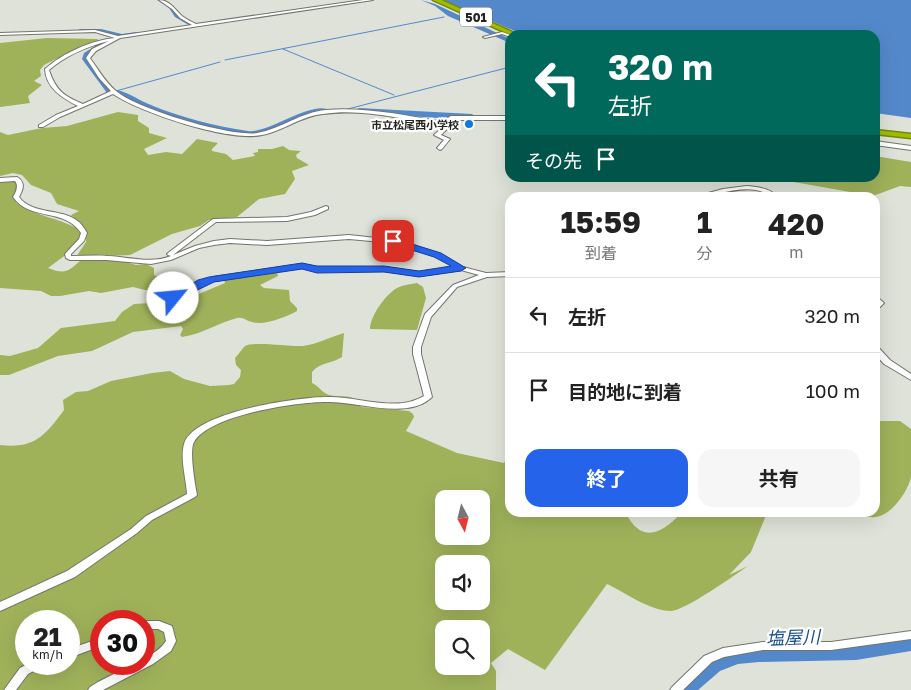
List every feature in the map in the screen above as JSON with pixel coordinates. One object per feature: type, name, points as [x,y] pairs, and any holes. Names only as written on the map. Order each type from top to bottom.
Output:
[{"type":"highway","name":"501","points":[[436,0],[505,30]]},
{"type":"highway","points":[[880,133],[911,136]]},
{"type":"street","points":[[161,0],[173,8],[181,18],[196,26]]},
{"type":"street","points":[[83,106],[57,92],[51,83],[48,70],[91,44],[119,37],[371,0]]},
{"type":"street","points":[[0,34],[95,31],[119,37]]},
{"type":"street","points":[[487,36],[500,33],[505,34]]},
{"type":"street","points":[[119,37],[94,50],[88,56],[113,92],[133,103],[204,128],[250,136],[310,115],[325,112],[388,113],[446,124]]},
{"type":"street","points":[[104,75],[110,79],[104,81]]},
{"type":"street","points":[[40,126],[60,114],[113,92]]},
{"type":"street","points":[[440,148],[447,139],[437,135],[447,126],[446,124],[452,118],[505,118]]},
{"type":"street","points":[[880,144],[911,148]]},
{"type":"street","points":[[0,180],[17,179],[20,183],[20,190],[16,197],[20,203],[69,218],[81,226],[84,232],[82,240],[68,254],[70,258],[106,258],[146,262],[165,259],[214,243],[230,241],[267,243],[350,236],[393,241],[411,246],[438,255],[461,268],[486,275]]},
{"type":"street","points":[[724,192],[745,188],[770,192]]},
{"type":"street","points":[[165,259],[215,220],[287,219],[314,214],[326,208]]},
{"type":"street","points":[[159,299],[179,296],[202,282],[213,279],[302,266],[317,270],[384,269],[419,274],[461,268]]},
{"type":"street","points":[[0,607],[71,574],[134,531],[149,518],[192,495],[188,444],[192,436],[206,425],[227,417],[308,400],[329,399],[406,407],[423,402],[428,397],[417,354],[417,347],[428,316],[455,286],[486,275],[505,274]]},
{"type":"street","points":[[880,355],[911,378]]},
{"type":"street","points":[[155,625],[168,629],[171,640],[163,652],[155,657]]},
{"type":"street","points":[[676,690],[708,659],[723,653],[764,646],[831,646],[911,635]]},
{"type":"street","points":[[10,690],[21,675]]},
{"type":"street","points":[[94,690],[122,675]]},
{"type":"green space","points":[[47,38],[98,39],[96,42],[82,46],[44,65],[40,70],[41,76],[34,81],[42,85],[28,96],[30,103],[0,107],[0,43]]},
{"type":"green space","points":[[118,112],[138,115],[138,121],[149,128],[149,133],[167,138],[144,149],[148,155],[166,152],[182,154],[197,139],[218,143],[212,151],[226,154],[233,160],[255,156],[253,153],[258,152],[258,149],[272,149],[283,146],[289,150],[301,151],[296,155],[297,158],[309,165],[292,171],[295,179],[285,194],[259,199],[237,217],[209,220],[200,226],[172,234],[130,255],[76,257],[86,242],[86,230],[71,215],[79,211],[57,204],[51,193],[31,185],[22,175],[13,173],[0,176],[0,132],[8,135],[42,128],[67,126]]},
{"type":"green space","points":[[880,157],[911,162],[911,187],[900,186],[880,193],[850,192],[794,182],[880,182]]},
{"type":"green space","points":[[18,180],[16,202],[32,211],[75,227],[83,232],[79,245],[48,268],[66,271],[80,261],[120,260],[136,265],[146,264],[154,268],[154,275],[158,277],[175,273],[176,278],[169,285],[158,290],[145,290],[133,287],[101,293],[89,291],[60,296],[51,296],[41,291],[0,288],[0,181]]},
{"type":"green space","points":[[277,272],[278,276],[260,285],[264,288],[289,290],[290,301],[297,308],[297,311],[281,318],[257,323],[237,318],[182,337],[180,335],[183,329],[181,326],[133,332],[92,351],[58,356],[9,375],[0,375],[0,355],[10,356],[38,348],[61,328],[115,321],[122,312],[134,304],[165,302],[175,304],[225,283],[224,278]]},
{"type":"green space","points":[[417,283],[423,287],[426,298],[417,330],[370,329],[379,306],[388,295],[399,287]]},
{"type":"green space","points":[[344,333],[342,357],[315,369],[312,372],[312,383],[329,395],[353,398],[357,405],[362,407],[409,411],[414,417],[406,431],[457,453],[504,463],[505,461],[505,517],[628,517],[638,529],[652,532],[666,526],[677,517],[765,517],[751,552],[729,575],[748,566],[698,599],[671,611],[647,605],[607,584],[545,670],[508,649],[491,663],[496,671],[496,690],[0,690],[0,445],[22,445],[38,439],[51,427],[64,410],[63,400],[76,392],[88,391],[111,381],[170,371],[184,379],[210,386],[234,384],[240,377],[241,370],[236,365],[235,358],[245,346],[256,344],[303,346]]},
{"type":"green space","points":[[880,421],[900,421],[911,429],[911,477],[907,489],[898,502],[880,516]]},
{"type":"water","points":[[421,0],[435,4],[505,37],[505,41],[448,16],[435,6]]},
{"type":"water","points":[[443,0],[911,0],[911,118],[880,114],[880,30],[512,30]]},
{"type":"waterway","points":[[159,0],[171,7],[176,16],[193,26]]},
{"type":"waterway","points":[[225,60],[444,17]]},
{"type":"waterway","points":[[80,31],[101,31],[122,36],[136,34]]},
{"type":"waterway","points":[[103,45],[87,55],[86,59],[110,91]]},
{"type":"waterway","points":[[283,49],[394,95]]},
{"type":"waterway","points":[[116,91],[220,62]]},
{"type":"waterway","points":[[344,110],[505,68]]},
{"type":"waterway","points":[[116,91],[147,107],[181,119],[251,134],[257,134],[305,114],[327,111]]},
{"type":"waterway","points":[[359,111],[472,117]]},
{"type":"waterway","name":"塩屋川","points":[[686,690],[713,666],[738,656],[856,652],[911,644]]},
{"type":"place","name":"市立松尾西小学校","points":[[469,124]]},
{"type":"route","points":[[173,298],[202,282],[213,279],[302,266],[317,270],[384,269],[419,274],[461,268],[438,255],[393,241]]}]
